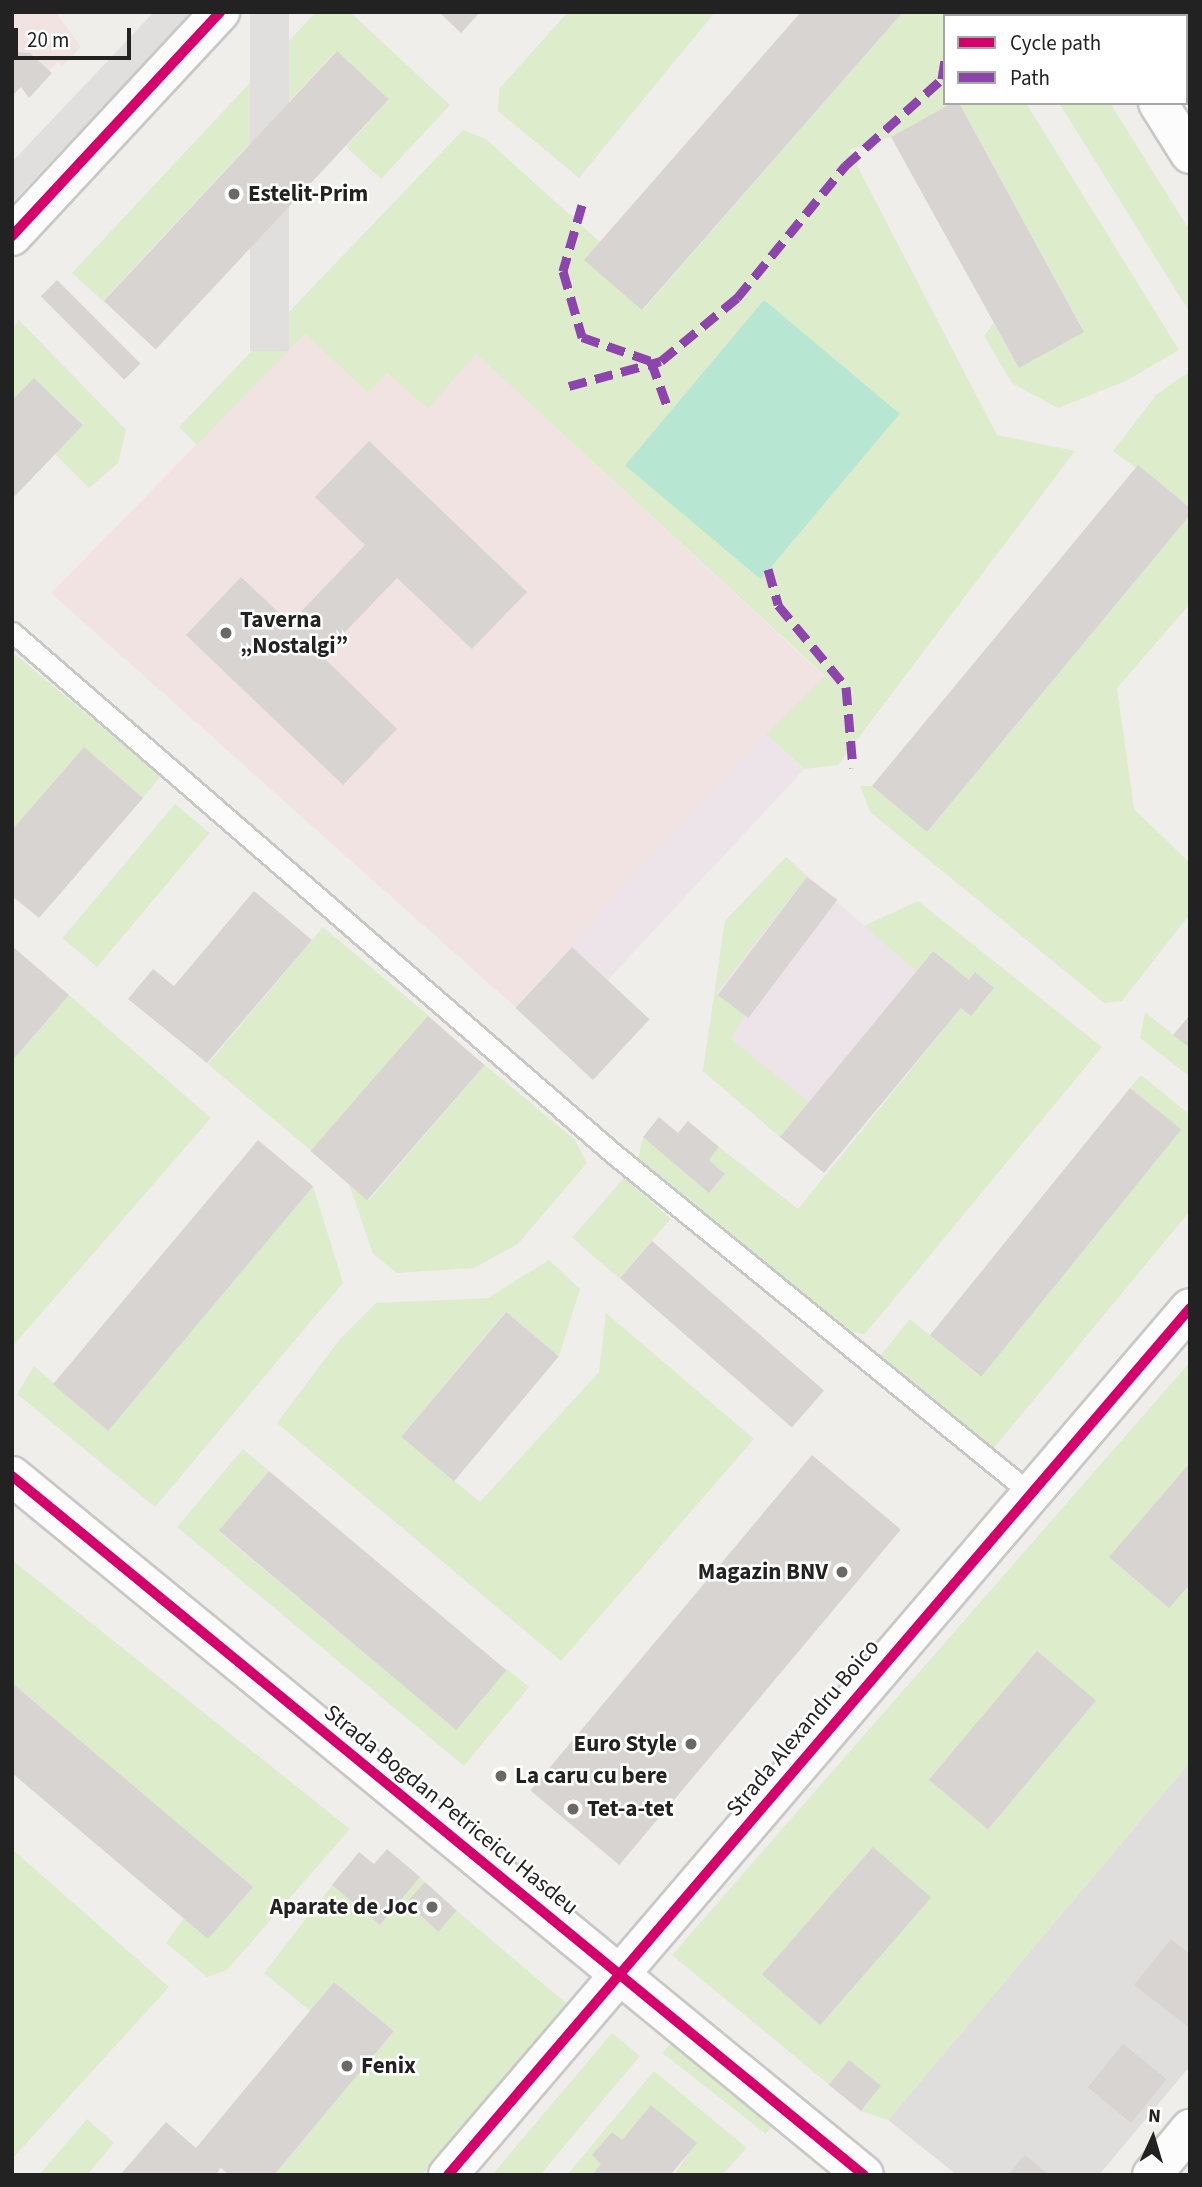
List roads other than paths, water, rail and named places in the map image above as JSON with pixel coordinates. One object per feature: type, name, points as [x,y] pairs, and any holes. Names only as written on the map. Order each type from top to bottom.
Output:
[{"type":"street","points":[[12,236],[220,12]]},
{"type":"street","points":[[1159,105],[1190,154]]},
{"type":"street","name":"Strada Alexandru Boico","points":[[448,2175],[1029,1492],[1190,1308]]},
{"type":"street","name":"Strada Bogdan Petriceicu Hasdeu","points":[[12,1476],[864,2175]]},
{"type":"street","points":[[1152,2175],[1190,2129]]},
{"type":"lane","points":[[12,632],[614,1154],[1029,1492]]},
{"type":"place","name":"Estelit-Prim","points":[[234,194]]},
{"type":"place","name":"Taverna „Nostalgi”","points":[[226,633]]},
{"type":"place","name":"Magazin BNV","points":[[842,1572]]},
{"type":"place","name":"Euro Style","points":[[691,1744]]},
{"type":"place","name":"La caru cu bere","points":[[501,1776]]},
{"type":"place","name":"Tet-a-tet","points":[[573,1809]]},
{"type":"place","name":"Aparate de Joc","points":[[432,1907]]},
{"type":"place","name":"Fenix","points":[[347,2066]]}]
